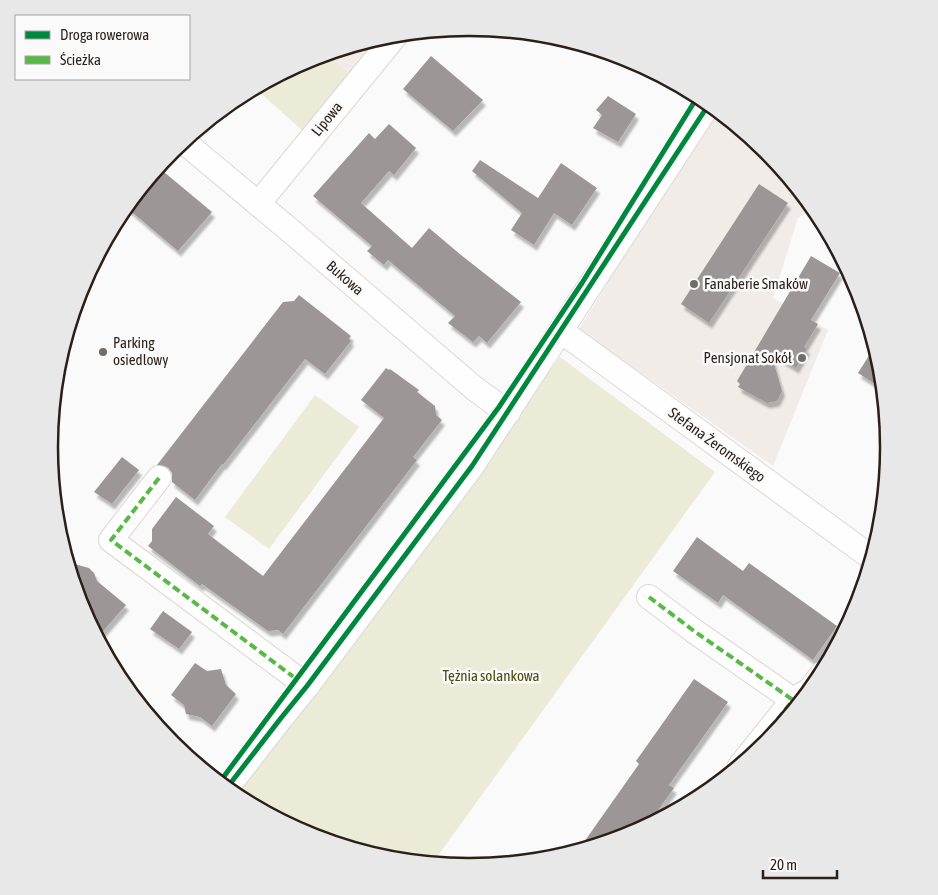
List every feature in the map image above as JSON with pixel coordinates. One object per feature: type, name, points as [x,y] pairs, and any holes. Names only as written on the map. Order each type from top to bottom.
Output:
[{"type":"street","name":"Lipowa","points":[[258,204],[389,44]]},
{"type":"street","points":[[231,782],[307,686],[472,466],[704,111]]},
{"type":"street","name":"Bukowa","points":[[189,146],[474,388],[508,413]]},
{"type":"street","name":"Stefana Żeromskiego","points":[[562,331],[866,554]]},
{"type":"street","points":[[159,478],[111,540],[307,686]]},
{"type":"street","points":[[649,597],[793,700],[773,725]]},
{"type":"shaded area","points":[[372,48],[350,74],[333,60]]},
{"type":"shaded area","points":[[711,116],[740,138],[760,157],[778,176],[806,212],[798,218],[773,298],[828,330],[773,466],[579,329]]},
{"type":"green space","points":[[333,60],[350,74],[303,131],[260,93]]},
{"type":"green space","name":"Tężnia solankowa","points":[[560,357],[715,472],[437,857],[389,851],[363,845],[312,827],[263,804],[244,791],[244,786],[249,776]]},
{"type":"green space","points":[[315,395],[359,427],[269,549],[225,517]]},
{"type":"building","points":[[431,56],[483,100],[453,131],[403,89]]},
{"type":"building","points":[[608,96],[636,114],[618,142],[593,128],[602,115],[596,110]]},
{"type":"building","points":[[389,124],[416,148],[394,175],[389,171],[361,203],[412,248],[429,228],[521,302],[487,343],[479,336],[473,342],[448,323],[455,316],[388,260],[384,265],[367,251],[372,246],[313,196],[369,133],[375,139]]},
{"type":"building","points":[[480,160],[538,198],[561,163],[597,188],[572,225],[554,213],[534,245],[511,230],[522,213],[472,171]]},
{"type":"building","points":[[164,172],[212,212],[178,251],[132,212]]},
{"type":"building","points":[[759,184],[788,203],[709,323],[681,304]]},
{"type":"building","points":[[811,256],[840,273],[811,320],[818,324],[804,347],[807,349],[796,368],[771,353],[782,391],[777,401],[767,403],[738,387],[740,384],[737,381]]},
{"type":"building","points":[[299,295],[351,336],[349,339],[351,341],[325,374],[305,359],[195,500],[172,482],[172,473],[168,467],[157,465],[283,302],[294,301]]},
{"type":"building","points":[[869,355],[875,384],[858,373]]},
{"type":"building","points":[[386,368],[419,390],[417,392],[435,406],[436,415],[442,420],[413,457],[417,460],[283,634],[278,630],[268,631],[202,584],[200,586],[148,546],[152,541],[152,529],[176,497],[214,526],[208,534],[263,576],[384,418],[361,400]]},
{"type":"building","points":[[122,457],[139,470],[112,504],[94,492]]},
{"type":"building","points":[[697,537],[743,571],[749,563],[837,626],[813,660],[723,595],[718,603],[673,571]]},
{"type":"building","points":[[75,564],[89,568],[94,573],[97,581],[126,605],[102,632],[89,605]]},
{"type":"building","points":[[163,611],[192,632],[179,649],[150,629]]},
{"type":"building","points":[[195,663],[207,671],[221,669],[226,685],[236,694],[212,726],[200,717],[186,714],[184,705],[171,695]]},
{"type":"building","points":[[694,679],[728,702],[669,785],[674,788],[656,814],[584,842],[639,764],[636,761]]},
{"type":"marked path","points":[[159,478],[111,540],[299,681]]},
{"type":"marked path","points":[[649,597],[793,700]]},
{"type":"marked path","points":[[776,721],[794,700]]},
{"type":"cycle path","points":[[223,777],[499,407],[582,283],[693,104]]},
{"type":"cycle path","points":[[231,782],[307,686],[472,466],[704,111]]},
{"type":"place","name":"Fanaberie Smaków","points":[[694,284]]},
{"type":"place","name":"Parking osiedlowy","points":[[103,352]]},
{"type":"place","name":"Pensjonat Sokół","points":[[802,358]]}]
